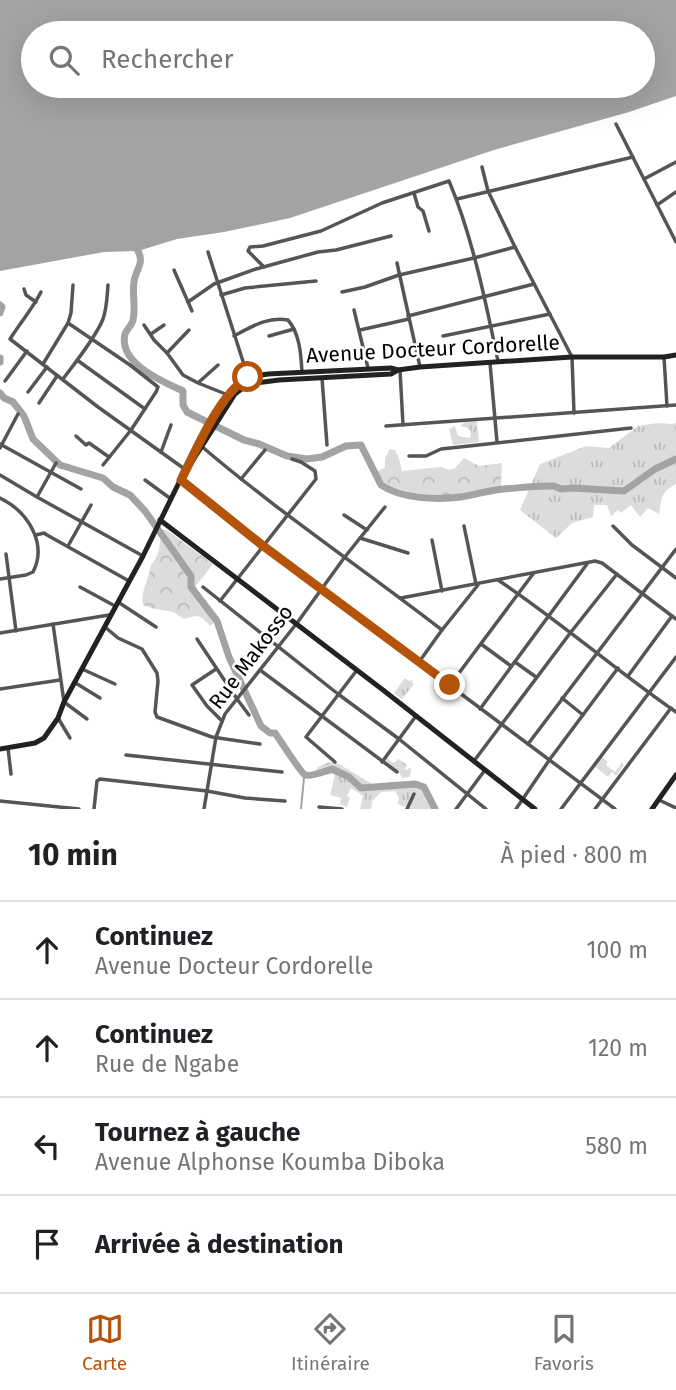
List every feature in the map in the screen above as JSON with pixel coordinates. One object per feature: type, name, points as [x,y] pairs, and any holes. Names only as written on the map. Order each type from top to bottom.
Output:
[{"type":"street","points":[[617,124],[676,242]]},
{"type":"street","points":[[457,199],[633,157]]},
{"type":"street","points":[[643,179],[676,162]]},
{"type":"street","points":[[482,167],[488,191],[572,357],[574,413]]},
{"type":"street","points":[[264,267],[248,251],[250,247],[321,231],[383,203],[449,181],[474,258],[498,363]]},
{"type":"street","points":[[657,205],[676,192]]},
{"type":"street","points":[[414,193],[429,231]]},
{"type":"street","points":[[668,227],[676,223]]},
{"type":"street","points":[[188,302],[217,283],[256,269],[391,236]]},
{"type":"street","points":[[342,292],[399,275],[515,247]]},
{"type":"street","points":[[0,749],[40,741],[48,734],[228,395],[248,377],[208,253]]},
{"type":"street","points":[[397,263],[420,367]]},
{"type":"street","points":[[174,270],[192,311]]},
{"type":"street","points":[[221,295],[245,288],[316,282]]},
{"type":"street","points":[[359,331],[534,284]]},
{"type":"street","points":[[43,364],[68,323],[73,285]]},
{"type":"street","points":[[62,379],[104,317],[108,285]]},
{"type":"street","points":[[24,289],[36,302]]},
{"type":"street","points":[[41,292],[10,339],[187,469]]},
{"type":"street","points":[[354,310],[368,368]]},
{"type":"street","points":[[443,336],[550,314]]},
{"type":"street","points":[[234,336],[270,320],[288,320],[295,328],[302,372]]},
{"type":"street","points":[[68,323],[157,385],[156,392],[131,430],[103,465]]},
{"type":"street","points":[[144,325],[183,375],[228,395]]},
{"type":"street","points":[[150,334],[164,325]]},
{"type":"street","points":[[269,336],[295,328]]},
{"type":"street","points":[[167,353],[189,330]]},
{"type":"street","points":[[5,381],[27,351]]},
{"type":"street","name":"Avenue Docteur Cordorelle","points":[[248,377],[368,368],[399,370],[572,357],[676,355]]},
{"type":"street","points":[[664,357],[667,406]]},
{"type":"street","points":[[77,360],[145,409]]},
{"type":"street","points":[[490,363],[497,442]]},
{"type":"street","points":[[198,383],[218,365]]},
{"type":"street","points":[[28,392],[47,368]]},
{"type":"street","points":[[213,424],[235,394],[248,384],[391,374],[399,370],[403,425]]},
{"type":"street","points":[[39,403],[57,376]]},
{"type":"street","points":[[322,378],[327,445]]},
{"type":"street","points":[[386,426],[676,405]]},
{"type":"street","points":[[18,414],[1,445],[80,489]]},
{"type":"street","points":[[161,452],[171,425]]},
{"type":"street","points":[[409,456],[426,456],[441,449],[631,428]]},
{"type":"street","points":[[76,436],[108,457]]},
{"type":"street","points":[[200,445],[287,515],[442,630]]},
{"type":"street","points":[[241,479],[265,450]]},
{"type":"street","points":[[220,601],[317,477],[315,471],[292,459]]},
{"type":"street","points":[[37,497],[56,463]]},
{"type":"street","points":[[0,475],[143,555]]},
{"type":"street","points":[[145,480],[171,499]]},
{"type":"street","points":[[181,480],[262,545],[615,809]]},
{"type":"street","points":[[0,498],[20,512],[36,536],[38,554],[33,572],[0,579]]},
{"type":"street","points":[[68,546],[91,505]]},
{"type":"street","name":"Rue Makosso","points":[[204,809],[221,720],[385,508]]},
{"type":"street","points":[[344,515],[367,530]]},
{"type":"street","points":[[159,522],[297,623],[535,809]]},
{"type":"street","points":[[464,526],[478,584]]},
{"type":"street","points":[[613,526],[676,578]]},
{"type":"street","points":[[36,536],[44,533],[130,580]]},
{"type":"street","points":[[360,538],[408,554]]},
{"type":"street","points":[[432,540],[442,591]]},
{"type":"street","points":[[528,744],[676,549]]},
{"type":"street","points":[[6,554],[16,631]]},
{"type":"street","points":[[480,709],[589,562]]},
{"type":"street","points":[[401,598],[600,562],[674,618],[628,676]]},
{"type":"street","points":[[450,685],[535,573]]},
{"type":"street","points":[[474,761],[617,574]]},
{"type":"street","points":[[498,580],[675,710],[594,809]]},
{"type":"street","points":[[419,662],[478,584]]},
{"type":"street","points":[[80,587],[117,604],[156,627]]},
{"type":"street","points":[[203,587],[486,809]]},
{"type":"street","points":[[0,633],[111,615]]},
{"type":"street","points":[[52,624],[64,702],[86,719]]},
{"type":"street","points":[[105,627],[118,638],[142,649],[157,673],[155,715],[216,737],[260,744]]},
{"type":"street","points":[[197,639],[249,715]]},
{"type":"street","points":[[481,644],[536,678]]},
{"type":"street","points":[[561,809],[676,657]]},
{"type":"street","points":[[516,809],[618,668]]},
{"type":"street","points":[[82,669],[115,684]]},
{"type":"street","points":[[216,669],[192,685],[221,720]]},
{"type":"street","points":[[260,670],[397,772]]},
{"type":"street","points":[[335,762],[306,737],[357,670]]},
{"type":"street","points":[[0,689],[60,680]]},
{"type":"street","points":[[74,682],[100,698]]},
{"type":"street","points":[[562,698],[583,715]]},
{"type":"street","points":[[382,762],[416,716]]},
{"type":"street","points":[[58,718],[69,738]]},
{"type":"street","points":[[8,748],[11,774]]},
{"type":"street","points":[[126,755],[282,772]]},
{"type":"street","points":[[456,809],[485,770]]},
{"type":"street","points":[[652,809],[676,775]]},
{"type":"street","points":[[94,809],[97,781],[100,779],[285,801]]},
{"type":"street","points":[[407,809],[414,794]]},
{"type":"street","points":[[659,800],[676,808]]},
{"type":"street","points":[[0,809],[1,801],[79,809]]},
{"type":"street","points":[[318,807],[342,809]]},
{"type":"green space","points":[[477,421],[479,442],[453,445],[449,429],[455,426],[458,436],[470,438],[471,431],[460,426],[465,422]]},
{"type":"green space","points":[[676,423],[676,484],[663,496],[659,514],[648,508],[640,517],[631,505],[621,513],[618,510],[611,516],[607,505],[594,505],[593,517],[572,523],[556,538],[520,510],[540,464],[586,446],[609,448],[638,426]]},
{"type":"green space","points":[[390,449],[395,450],[402,471],[441,467],[449,470],[455,468],[464,458],[479,466],[502,463],[501,487],[442,496],[392,488],[381,481],[377,471],[385,468],[385,458]]},
{"type":"green space","points":[[161,530],[167,530],[213,564],[192,591],[215,622],[210,626],[198,616],[184,619],[173,612],[143,605],[144,590],[151,565],[158,553]]},
{"type":"green space","points":[[405,678],[413,680],[414,684],[402,699],[394,693]]},
{"type":"green space","points":[[602,757],[608,762],[606,765],[615,772],[622,763],[624,765],[616,776],[612,772],[608,777],[594,766]]},
{"type":"green space","points":[[387,758],[393,763],[399,759],[407,765],[405,769],[411,769],[409,777],[402,778],[399,772],[384,762]]},
{"type":"green space","points":[[329,762],[339,764],[377,787],[389,782],[419,781],[425,786],[426,800],[431,809],[409,809],[415,793],[405,807],[398,804],[399,798],[395,791],[381,792],[372,801],[371,809],[360,809],[363,796],[351,788],[347,796],[350,798],[347,807],[340,804],[341,798],[330,795],[335,774],[317,775],[314,772]]},
{"type":"shaded area","points":[[0,0],[676,0],[676,96],[494,150],[290,218],[177,239],[138,251],[104,252],[0,271]]},
{"type":"waterway","points":[[138,251],[140,263],[134,282],[134,315],[125,334],[128,354],[144,370],[183,391],[183,405],[187,412],[244,440],[287,456],[307,459],[322,457],[346,446],[361,445],[381,485],[409,496],[430,498],[461,497],[542,486],[624,491],[655,469],[676,459]]},
{"type":"waterway","points":[[0,305],[0,313]]},
{"type":"waterway","points":[[0,393],[13,402],[24,416],[33,439],[60,465],[103,478],[113,487],[130,495],[145,511],[191,576],[191,587],[217,621],[229,657],[261,726],[270,733],[275,733],[305,775],[332,769],[349,777],[361,788],[415,784],[424,787],[435,809]]},
{"type":"waterway","points":[[301,809],[304,778],[302,773]]},
{"type":"route","points":[[248,377],[228,395],[181,480],[262,545],[450,685]]}]
